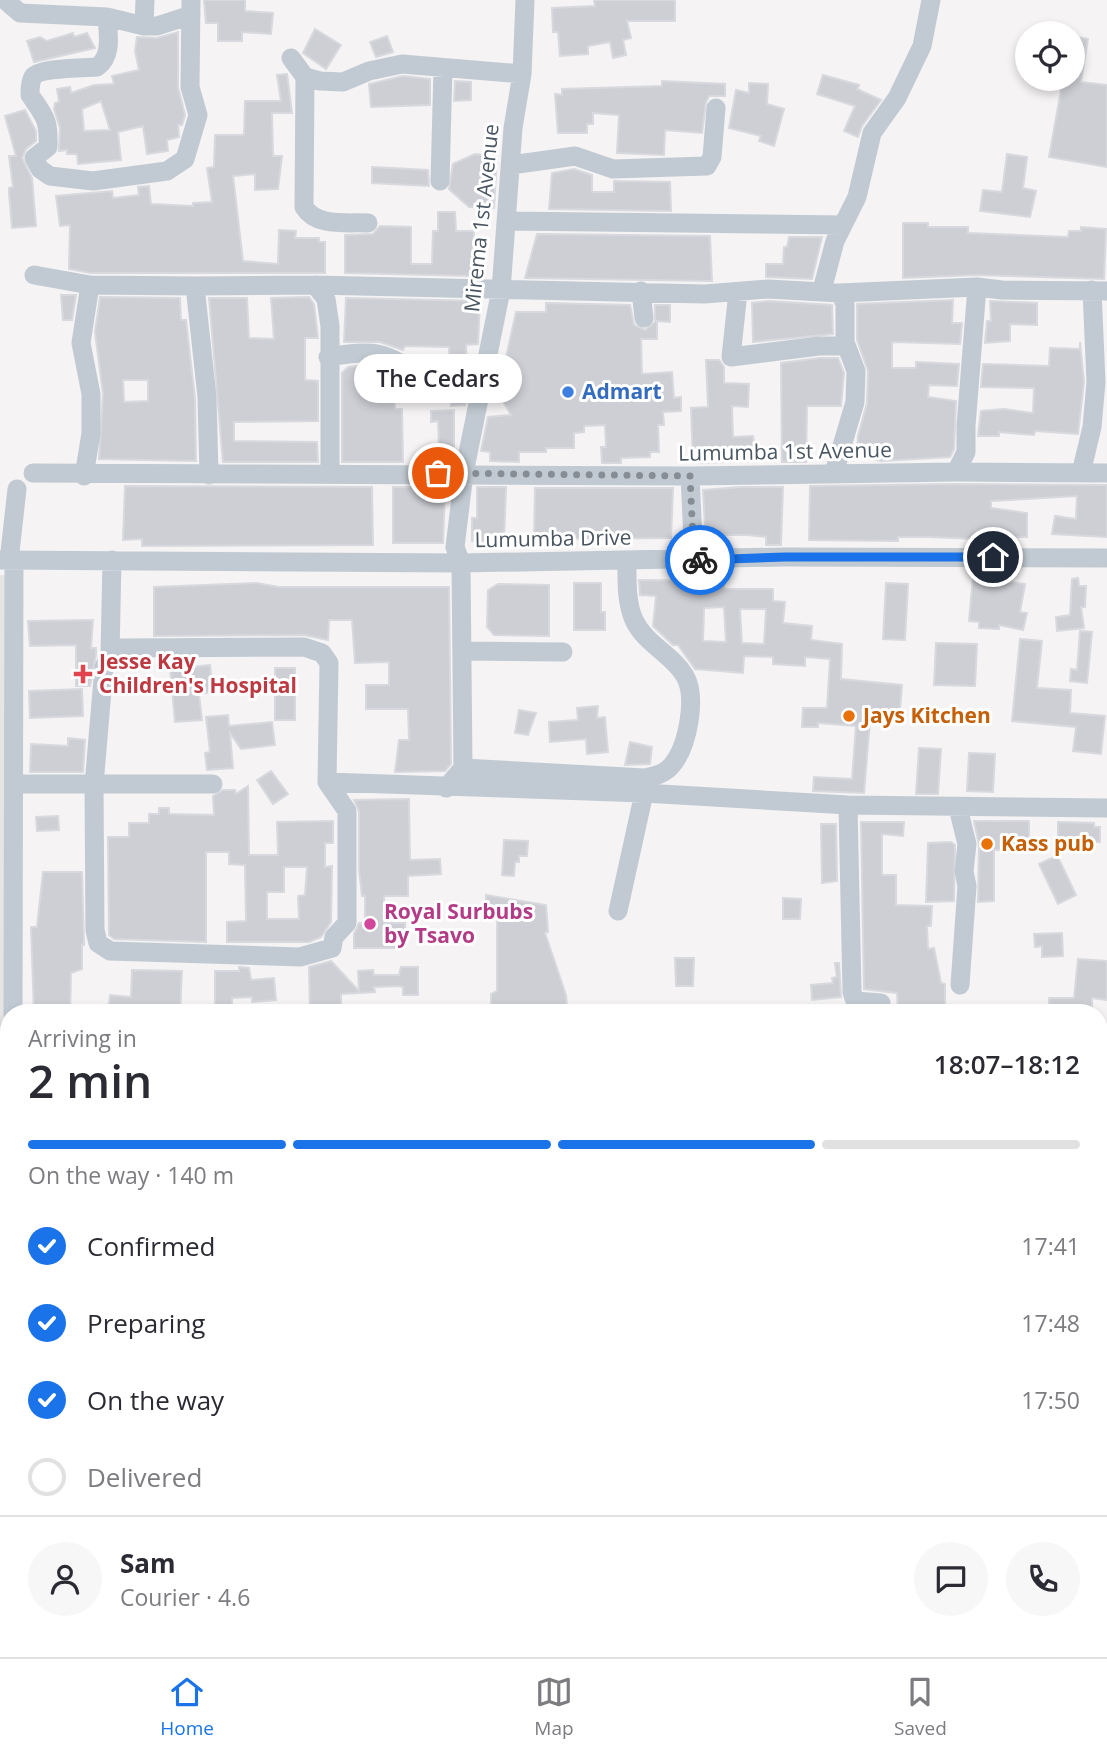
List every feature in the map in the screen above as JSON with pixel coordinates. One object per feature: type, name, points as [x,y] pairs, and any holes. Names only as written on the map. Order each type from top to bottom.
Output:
[{"type":"street","points":[[5,0],[12,8],[29,15],[107,17],[144,26],[157,26],[191,7],[190,86],[198,115],[185,159],[167,171],[116,180],[50,176],[40,169],[34,158],[48,147],[48,128],[46,114],[30,95],[32,80],[36,74],[48,71],[97,66],[102,63],[108,48],[107,17]]},
{"type":"street","points":[[144,26],[145,0]]},
{"type":"street","name":"Mirema 1st Avenue","points":[[463,768],[461,563],[455,547],[464,473],[501,290],[513,128],[522,74],[525,0]]},
{"type":"street","points":[[831,291],[843,225],[857,197],[872,133],[897,98],[922,47],[931,0]]},
{"type":"street","points":[[291,58],[306,77],[304,207],[309,215],[319,220],[368,223]]},
{"type":"street","points":[[306,77],[343,82],[369,71],[402,64],[522,74]]},
{"type":"street","points":[[440,181],[443,69]]},
{"type":"street","points":[[511,165],[575,156],[613,169],[706,166],[712,157],[716,108]]},
{"type":"street","points":[[507,221],[843,225]]},
{"type":"street","points":[[34,275],[90,285],[315,285],[641,291],[705,295],[768,289],[831,291],[977,287],[1100,291],[1092,428],[1082,473]]},
{"type":"street","points":[[84,476],[91,433],[91,394],[81,343],[90,285]]},
{"type":"street","points":[[315,285],[326,299],[331,345],[328,357],[330,472]]},
{"type":"street","points":[[195,286],[207,397],[209,475]]},
{"type":"street","points":[[956,472],[966,452],[977,287]]},
{"type":"street","points":[[641,291],[644,318]]},
{"type":"street","points":[[831,291],[845,304],[846,346],[856,371],[855,402],[834,473]]},
{"type":"street","points":[[738,292],[731,357],[819,346],[846,346]]},
{"type":"street","points":[[328,357],[381,352],[404,363],[422,380]]},
{"type":"street","name":"Lumumba 1st Avenue","points":[[33,473],[84,476],[330,472],[690,476],[1107,473]]},
{"type":"street","points":[[690,476],[694,561]]},
{"type":"street","points":[[13,1004],[16,784],[8,561],[18,489]]},
{"type":"street","name":"Lumumba Drive","points":[[8,561],[461,563],[694,561],[785,557],[1107,558]]},
{"type":"street","points":[[110,654],[122,648],[304,647],[322,653],[329,663],[327,782],[347,811],[347,923],[334,937],[337,950],[300,957],[110,951],[98,943],[95,930],[94,785],[104,667],[110,654],[112,560]]},
{"type":"street","points":[[446,788],[463,768],[644,778],[660,775],[671,766],[685,732],[690,691],[676,666],[650,642],[633,618],[627,561]]},
{"type":"street","points":[[462,651],[563,652]]},
{"type":"street","points":[[327,782],[644,793],[848,805],[1107,808]]},
{"type":"street","points":[[16,784],[213,784]]},
{"type":"street","points":[[618,911],[644,793]]},
{"type":"street","points":[[848,805],[851,846],[852,992],[855,1001],[881,1003]]},
{"type":"street","points":[[958,808],[967,844],[960,985]]},
{"type":"shaded area","points":[[0,575],[13,576],[10,1004],[0,1004]]},
{"type":"building","points":[[204,0],[245,0],[245,11],[273,13],[271,34],[242,32],[242,41],[218,41],[218,23],[206,23]]},
{"type":"building","points":[[594,0],[675,0],[675,21],[627,21],[631,38],[623,40],[626,55],[613,58],[610,42],[588,46],[588,54],[560,56],[558,32],[553,32],[552,8],[595,6]]},
{"type":"building","points":[[315,29],[341,45],[326,69],[303,53]]},
{"type":"building","points":[[178,32],[178,87],[185,115],[182,125],[178,125],[179,137],[167,140],[168,151],[147,154],[143,126],[118,132],[121,160],[78,164],[77,154],[67,154],[67,150],[59,151],[60,128],[54,109],[55,103],[59,102],[57,89],[70,87],[71,93],[94,85],[114,84],[112,76],[139,70],[135,51],[137,37],[157,38]],"holes":[[[101,101],[110,130],[84,131],[82,109]]]},
{"type":"building","points":[[73,33],[74,37],[87,33],[95,48],[34,62],[27,41],[40,37],[47,41]]},
{"type":"building","points":[[387,36],[393,52],[376,57],[370,42]]},
{"type":"building","points":[[287,74],[292,113],[272,113],[273,156],[282,156],[278,189],[255,190],[255,174],[233,176],[243,261],[278,264],[279,230],[296,231],[295,238],[319,238],[319,242],[325,242],[325,273],[91,273],[69,269],[70,225],[60,226],[56,196],[112,191],[113,198],[139,195],[138,187],[149,186],[151,204],[193,206],[193,203],[212,202],[207,168],[214,167],[215,135],[244,135],[245,101],[281,101],[277,75]]},
{"type":"building","points":[[823,75],[859,85],[857,89],[881,100],[862,126],[858,137],[844,131],[855,106],[817,94]]},
{"type":"building","points":[[403,76],[430,79],[430,105],[371,107],[369,84]]},
{"type":"building","points":[[455,81],[471,82],[471,100],[454,101]]},
{"type":"building","points":[[662,81],[725,84],[725,96],[709,96],[706,102],[702,133],[665,130],[664,155],[617,153],[619,115],[593,113],[593,124],[587,124],[587,133],[558,133],[555,94],[562,95],[562,89],[662,86]]},
{"type":"building","points":[[1085,82],[1107,85],[1107,167],[1049,157],[1061,91],[1085,91]]},
{"type":"building","points":[[749,83],[768,84],[767,104],[784,109],[774,146],[759,141],[761,136],[729,128],[736,90],[749,93]]},
{"type":"building","points":[[25,110],[36,131],[36,141],[26,149],[22,158],[32,178],[36,226],[12,228],[9,188],[13,187],[9,156],[16,156],[5,116]]},
{"type":"building","points":[[475,154],[497,156],[494,208],[469,207],[449,189],[453,164]]},
{"type":"building","points":[[1007,154],[1027,157],[1023,188],[1036,191],[1030,217],[980,211],[983,190],[1002,192]]},
{"type":"building","points":[[372,167],[428,170],[429,186],[372,183]]},
{"type":"building","points":[[574,169],[592,175],[592,192],[614,192],[614,181],[670,182],[671,211],[549,209],[552,173]]},
{"type":"building","points":[[438,212],[455,212],[456,231],[474,231],[473,276],[345,273],[345,235],[373,234],[380,226],[411,227],[411,264],[432,264],[433,231],[438,231]]},
{"type":"building","points":[[903,223],[928,223],[928,227],[968,227],[968,233],[1068,237],[1069,231],[1081,231],[1081,227],[1106,229],[1104,279],[977,275],[903,278]]},
{"type":"building","points":[[537,234],[710,236],[712,281],[525,278]]},
{"type":"building","points":[[789,237],[822,237],[812,279],[766,277],[766,264],[783,264],[784,247],[787,247]]},
{"type":"building","points":[[61,295],[76,295],[72,320],[63,320]]},
{"type":"building","points":[[100,297],[180,298],[181,320],[186,320],[195,398],[196,461],[99,459],[103,394],[95,332]],"holes":[[[123,380],[148,380],[148,401],[124,402]]]},
{"type":"building","points":[[309,297],[314,304],[318,338],[305,338],[305,380],[318,381],[318,421],[234,422],[234,441],[317,442],[318,462],[223,462],[209,298],[247,298],[249,338],[274,339],[271,298]]},
{"type":"building","points":[[346,298],[480,301],[478,344],[466,345],[467,369],[472,369],[465,405],[451,406],[449,347],[405,346],[403,350],[380,342],[344,342]]},
{"type":"building","points":[[953,300],[952,323],[962,323],[960,344],[892,342],[892,368],[916,368],[916,362],[959,364],[957,386],[929,385],[928,397],[956,401],[954,449],[950,457],[881,461],[857,456],[858,436],[867,403],[868,371],[857,340],[857,304]]},
{"type":"building","points":[[768,301],[832,305],[833,334],[753,342],[752,303]]},
{"type":"building","points":[[990,301],[1037,303],[1037,325],[1010,324],[1010,341],[985,343],[987,321],[991,321]]},
{"type":"building","points":[[546,303],[630,305],[634,325],[645,330],[655,322],[655,305],[670,305],[670,322],[657,321],[657,339],[641,339],[642,374],[672,372],[674,398],[681,397],[681,411],[663,412],[664,425],[658,425],[659,452],[650,452],[650,457],[621,458],[621,463],[602,463],[601,447],[606,447],[605,425],[584,426],[584,432],[574,433],[574,448],[519,452],[519,462],[490,461],[490,452],[481,451],[488,417],[511,415],[498,393],[516,312],[546,312]]},
{"type":"building","points":[[1080,342],[1084,382],[1078,434],[1035,431],[1034,435],[999,432],[999,436],[978,436],[981,411],[1004,409],[1033,413],[1034,388],[981,387],[983,364],[1049,366],[1050,348],[1080,349]]},
{"type":"building","points":[[838,358],[844,373],[841,406],[807,406],[806,462],[782,462],[781,363]]},
{"type":"building","points":[[706,360],[719,360],[724,367],[724,383],[749,384],[748,407],[732,406],[733,437],[753,436],[758,461],[693,463],[691,408],[708,407]]},
{"type":"building","points":[[376,366],[397,376],[398,383],[393,383],[395,409],[402,409],[403,462],[342,462],[342,373],[348,367]]},
{"type":"building","points":[[454,410],[454,461],[432,461],[432,449],[439,449],[438,421],[431,422],[431,411]]},
{"type":"building","points":[[1107,485],[1107,537],[1052,534],[1055,516],[1076,519],[1077,496],[991,501],[991,508],[1027,513],[1027,537],[1000,537],[1000,540],[898,537],[898,541],[809,540],[810,486]]},
{"type":"building","points":[[125,486],[372,487],[373,545],[142,546],[142,539],[123,540]]},
{"type":"building","points":[[393,487],[445,487],[443,543],[393,543]]},
{"type":"building","points":[[477,487],[506,487],[504,542],[472,541],[472,518],[477,518]]},
{"type":"building","points":[[783,487],[781,545],[766,545],[766,537],[722,535],[722,546],[706,546],[703,490]]},
{"type":"building","points":[[535,488],[673,488],[671,538],[534,539]]},
{"type":"building","points":[[973,577],[1025,584],[1020,612],[1027,613],[1023,630],[999,625],[999,629],[979,628],[979,622],[969,621]]},
{"type":"building","points":[[1078,578],[1079,586],[1086,586],[1085,607],[1081,607],[1084,628],[1057,631],[1056,617],[1070,615],[1072,579]]},
{"type":"building","points":[[639,580],[724,581],[724,589],[773,589],[773,601],[785,602],[783,623],[812,626],[811,640],[842,644],[841,679],[902,685],[899,723],[870,721],[864,793],[813,791],[814,777],[852,779],[856,726],[818,723],[818,727],[802,727],[803,708],[827,708],[830,659],[805,657],[805,666],[773,664],[773,657],[744,656],[743,673],[695,669],[678,645],[673,645],[653,626],[656,596],[640,595]],"holes":[[[724,607],[726,642],[703,641],[704,608]],[[740,609],[766,609],[764,644],[742,643]]]},
{"type":"building","points":[[256,583],[279,587],[449,587],[451,764],[445,771],[395,772],[399,740],[409,740],[408,709],[366,709],[366,685],[389,685],[389,662],[355,663],[352,620],[329,620],[328,640],[304,635],[154,636],[154,587]]},
{"type":"building","points":[[574,583],[601,583],[601,612],[605,612],[605,630],[574,630]]},
{"type":"building","points":[[886,583],[908,584],[905,640],[883,639]]},
{"type":"building","points":[[498,584],[549,585],[549,636],[494,635],[487,627],[488,590]]},
{"type":"building","points":[[93,620],[91,648],[96,648],[96,655],[90,686],[76,686],[76,645],[30,646],[28,621]]},
{"type":"building","points":[[1080,631],[1092,632],[1087,683],[1070,681],[1071,669],[1077,670]]},
{"type":"building","points":[[1020,639],[1042,641],[1037,688],[1071,690],[1070,713],[1105,716],[1101,754],[1073,751],[1076,727],[1012,721]]},
{"type":"building","points":[[936,643],[977,644],[975,686],[934,685]]},
{"type":"building","points":[[210,665],[213,692],[199,694],[202,720],[175,722],[170,669]]},
{"type":"building","points":[[275,668],[295,668],[295,720],[275,720]]},
{"type":"building","points":[[82,689],[83,716],[30,718],[29,691]]},
{"type":"building","points":[[598,706],[597,718],[605,717],[608,752],[587,754],[586,739],[550,742],[549,722],[578,720],[577,708]]},
{"type":"building","points":[[519,710],[536,713],[528,735],[515,733]]},
{"type":"building","points":[[228,715],[229,726],[272,722],[275,745],[241,749],[230,733],[233,768],[207,770],[205,753],[210,752],[206,717]]},
{"type":"building","points":[[68,738],[85,740],[83,772],[30,772],[31,744],[68,746]]},
{"type":"building","points":[[630,742],[652,747],[650,764],[625,765]]},
{"type":"building","points":[[919,748],[941,749],[938,794],[916,794]]},
{"type":"building","points":[[969,753],[995,754],[993,792],[967,791]]},
{"type":"building","points":[[271,771],[288,794],[273,804],[257,780]]},
{"type":"building","points":[[248,786],[249,855],[278,855],[277,822],[333,821],[333,843],[325,843],[325,867],[332,866],[331,922],[321,937],[309,942],[227,942],[227,922],[246,921],[245,865],[229,864],[229,852],[206,852],[206,942],[114,939],[109,935],[108,837],[129,837],[129,823],[149,823],[149,814],[159,814],[159,808],[169,808],[169,814],[214,815],[213,796],[223,790],[235,790],[236,794]],"holes":[[[284,867],[307,867],[305,895],[298,896],[299,919],[267,919],[267,892],[284,892]]]},
{"type":"building","points":[[409,799],[410,860],[440,859],[441,874],[408,876],[408,896],[384,896],[384,923],[405,923],[405,948],[354,948],[354,934],[359,923],[365,923],[365,896],[362,896],[359,870],[359,811],[354,800]]},
{"type":"building","points":[[58,816],[59,830],[37,831],[36,817]]},
{"type":"building","points":[[974,821],[1029,821],[1029,842],[1018,842],[1018,850],[994,850],[994,901],[978,902],[979,845]]},
{"type":"building","points":[[861,822],[904,822],[903,836],[882,834],[882,875],[896,875],[896,905],[932,906],[931,926],[927,926],[928,949],[934,948],[941,983],[945,984],[945,1004],[898,1004],[897,993],[864,989]]},
{"type":"building","points":[[1058,822],[1094,823],[1094,827],[1100,827],[1100,842],[1058,841]]},
{"type":"building","points":[[821,824],[836,824],[837,881],[822,883]]},
{"type":"building","points":[[504,840],[528,841],[527,856],[519,856],[519,862],[515,862],[514,876],[502,875]]},
{"type":"building","points":[[951,842],[955,845],[954,901],[926,902],[928,843]]},
{"type":"building","points":[[1058,857],[1076,895],[1058,904],[1039,864]]},
{"type":"building","points":[[43,872],[82,872],[82,969],[71,973],[70,1004],[34,1004],[31,927],[37,927]]},
{"type":"building","points":[[486,895],[546,905],[548,932],[545,933],[567,1004],[491,1004],[491,994],[497,991],[497,917],[485,917]]},
{"type":"building","points":[[783,898],[801,899],[800,919],[783,919]]},
{"type":"building","points":[[1062,933],[1063,956],[1042,957],[1042,946],[1035,947],[1034,934]]},
{"type":"building","points":[[675,958],[694,958],[693,986],[676,986]]},
{"type":"building","points":[[1078,959],[1107,961],[1107,1000],[1092,998],[1092,1004],[1049,1004],[1049,998],[1074,998]]},
{"type":"building","points":[[331,961],[359,991],[358,971],[373,970],[374,975],[399,975],[401,967],[418,967],[418,995],[403,995],[403,987],[399,986],[374,987],[375,992],[341,994],[341,1004],[310,1004],[309,967]]},
{"type":"building","points":[[835,963],[839,963],[841,997],[812,1000],[811,985],[833,983],[832,978],[837,977]]},
{"type":"building","points":[[239,967],[249,968],[251,980],[274,978],[276,1000],[252,1002],[252,997],[232,998],[232,1004],[215,1004],[215,971],[239,971]]},
{"type":"building","points":[[132,970],[182,971],[180,1004],[109,1004],[110,995],[131,997]]},
{"type":"way so far","points":[[438,473],[690,476],[694,561],[700,560]]},
{"type":"place","name":"Admart","points":[[568,392]]},
{"type":"place","name":"The Cedars","points":[[438,473]]},
{"type":"place","name":"Jesse Kay Children's Hospital","points":[[83,674]]},
{"type":"place","name":"Jays Kitchen","points":[[849,716]]},
{"type":"place","name":"Kass pub","points":[[987,844]]},
{"type":"place","name":"Royal Surbubs by Tsavo","points":[[370,924]]},
{"type":"route","points":[[700,560],[785,557],[993,557]]}]
